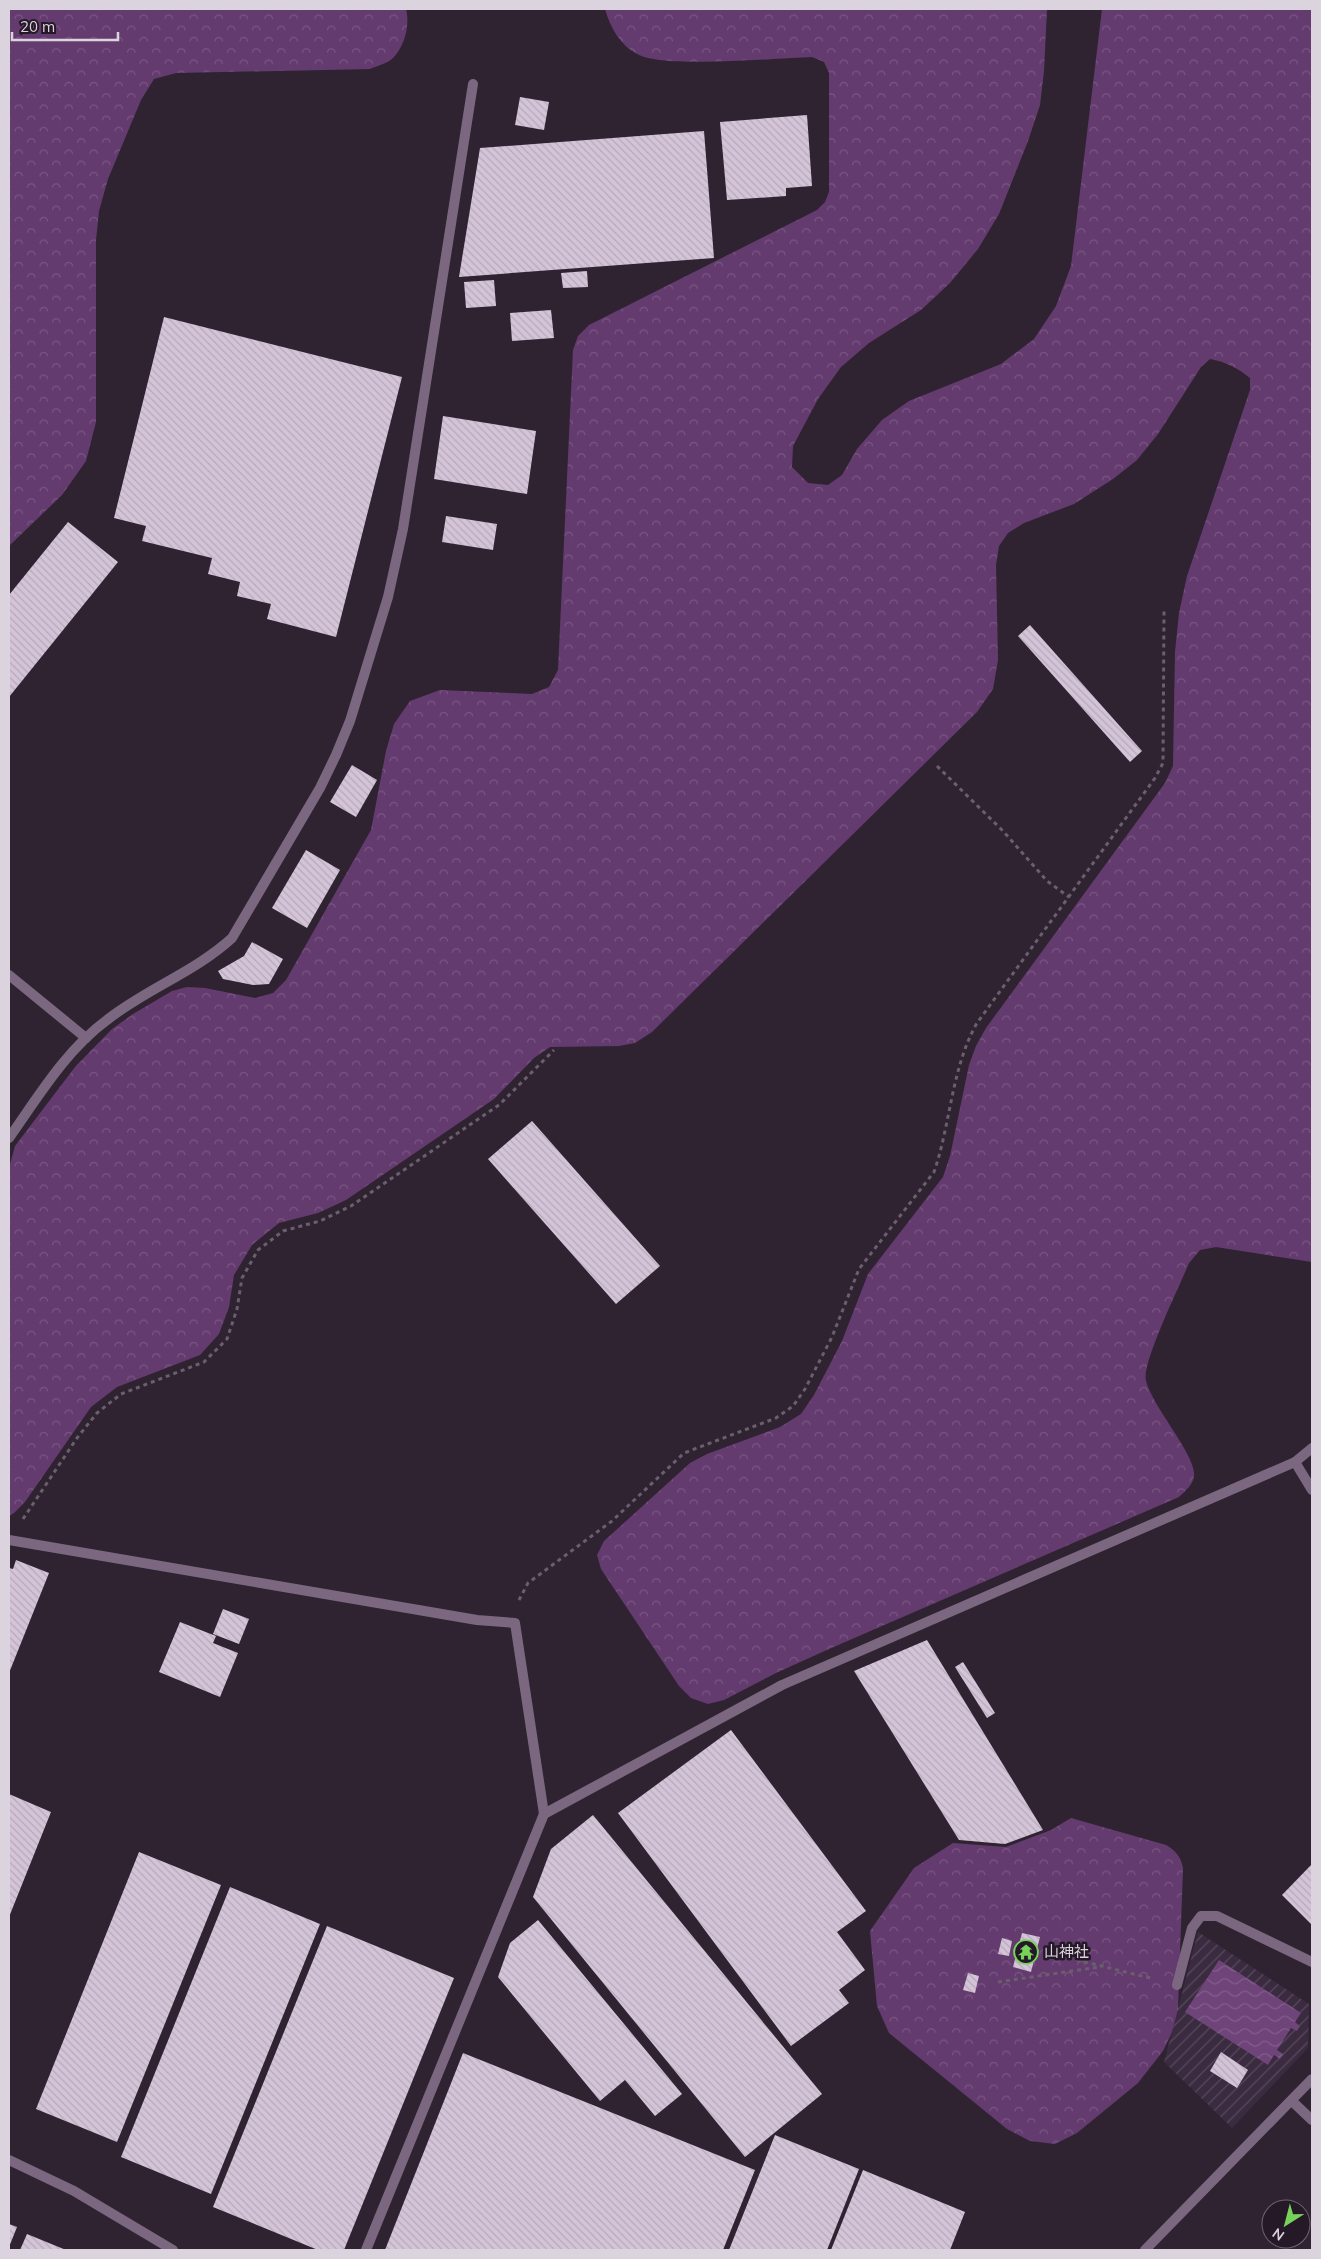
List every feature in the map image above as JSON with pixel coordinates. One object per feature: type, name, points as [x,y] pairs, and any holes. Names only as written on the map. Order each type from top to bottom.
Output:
[{"type":"street","points":[[9,1138],[66,1060],[86,1038],[128,1005],[215,954],[232,938],[315,797],[336,756],[350,721],[397,563],[473,84]]},
{"type":"street","points":[[9,975],[86,1038]]},
{"type":"street","points":[[544,1814],[782,1685],[1295,1462],[1312,1448]]},
{"type":"street","points":[[1295,1462],[1312,1490]]},
{"type":"street","points":[[9,1540],[478,1620],[516,1623],[544,1814],[366,2250]]},
{"type":"street","points":[[1177,1985],[1192,1928],[1201,1916],[1216,1916],[1312,1962]]},
{"type":"street","points":[[1145,2250],[1312,2079]]},
{"type":"street","points":[[1292,2101],[1312,2120]]},
{"type":"street","points":[[9,2160],[74,2191],[173,2250]]},
{"type":"path","points":[[516,1623],[518,1601],[528,1583],[612,1521],[684,1454],[776,1418],[793,1406],[805,1389],[832,1337],[859,1269],[934,1172],[940,1154],[959,1062],[966,1041],[977,1023],[1156,778],[1162,763],[1164,610]]},
{"type":"path","points":[[937,766],[1003,831],[1047,881],[1069,897]]},
{"type":"path","points":[[9,1540],[77,1438],[97,1413],[121,1394],[204,1362],[226,1339],[237,1309],[242,1278],[258,1250],[282,1231],[320,1221],[351,1206],[499,1105],[554,1050]]},
{"type":"path","points":[[1053,1954],[1177,1985]]},
{"type":"path","points":[[998,1982],[1102,1966]]},
{"type":"shaded area","points":[[1198,1932],[1309,2004],[1308,2048],[1232,2128],[1164,2062]]},
{"type":"green space","points":[[9,9],[406,9],[407,28],[401,48],[393,58],[370,69],[176,73],[154,79],[141,100],[108,179],[99,211],[96,240],[96,422],[86,461],[62,495],[9,546]]},
{"type":"green space","points":[[605,9],[1047,9],[1044,71],[1040,105],[999,214],[978,249],[950,283],[921,310],[869,343],[841,367],[818,399],[793,446],[792,467],[808,483],[828,485],[842,475],[857,449],[882,420],[909,401],[1001,364],[1034,339],[1056,306],[1071,266],[1102,9],[1312,9],[1312,1262],[1216,1247],[1200,1250],[1189,1263],[1155,1341],[1146,1372],[1146,1381],[1156,1404],[1182,1444],[1193,1467],[1194,1476],[1192,1482],[1179,1497],[829,1649],[776,1673],[724,1700],[708,1704],[691,1698],[679,1686],[601,1569],[597,1555],[604,1541],[690,1463],[707,1454],[780,1427],[801,1414],[814,1395],[842,1341],[868,1274],[943,1177],[950,1156],[969,1065],[976,1046],[986,1028],[1165,783],[1173,766],[1175,652],[1179,613],[1187,576],[1250,390],[1250,378],[1227,364],[1210,359],[1201,367],[1158,434],[1137,460],[1113,479],[1074,504],[1024,523],[1008,533],[999,546],[996,565],[998,660],[993,689],[977,712],[652,1032],[635,1043],[619,1046],[550,1047],[534,1058],[494,1099],[346,1200],[318,1213],[279,1223],[252,1245],[234,1275],[229,1307],[219,1334],[200,1355],[117,1387],[91,1407],[25,1502],[9,1516],[9,1168],[15,1146],[75,1067],[112,1029],[133,1014],[172,991],[187,987],[205,988],[255,998],[273,993],[286,980],[371,830],[386,751],[394,724],[410,701],[440,690],[532,694],[549,687],[558,670],[573,350],[578,336],[589,325],[817,210],[825,202],[829,192],[829,73],[824,62],[812,57],[695,62],[651,58],[637,54],[621,41],[613,29]]},
{"type":"green space","points":[[1071,1818],[1166,1845],[1179,1857],[1183,1868],[1178,2009],[1172,2032],[1163,2051],[1138,2083],[1077,2133],[1055,2144],[1030,2141],[1007,2129],[889,2033],[877,2006],[870,1931],[914,1868],[953,1843],[1006,1847],[1051,1830]]},
{"type":"water","points":[[1219,1960],[1301,2013],[1295,2022],[1300,2026],[1297,2031],[1291,2028],[1277,2050],[1283,2054],[1280,2059],[1274,2055],[1268,2065],[1185,2012]]},
{"type":"building","points":[[520,97],[549,102],[544,130],[515,125]]},
{"type":"building","points":[[807,115],[812,186],[786,188],[786,196],[727,200],[720,122]]},
{"type":"building","points":[[704,131],[714,258],[459,277],[480,148]]},
{"type":"building","points":[[587,271],[588,287],[563,288],[561,273]]},
{"type":"building","points":[[494,280],[496,306],[466,308],[464,282]]},
{"type":"building","points":[[551,310],[554,338],[512,341],[510,313]]},
{"type":"building","points":[[164,317],[402,377],[336,637],[267,619],[271,604],[237,596],[240,582],[208,574],[212,558],[142,541],[146,526],[114,518]]},
{"type":"building","points":[[443,416],[536,431],[527,494],[434,479]]},
{"type":"building","points":[[446,516],[497,524],[493,550],[442,542]]},
{"type":"building","points":[[68,522],[118,562],[9,697],[9,595]]},
{"type":"building","points":[[1030,625],[1142,751],[1130,762],[1018,636]]},
{"type":"building","points":[[352,765],[377,780],[356,817],[330,802]]},
{"type":"building","points":[[306,850],[340,870],[307,928],[272,908]]},
{"type":"building","points":[[252,942],[283,959],[269,984],[253,985],[223,979],[218,971],[244,956]]},
{"type":"building","points":[[532,1121],[660,1266],[616,1304],[488,1159]]},
{"type":"building","points":[[16,1560],[49,1573],[9,1673],[9,1568],[13,1569]]},
{"type":"building","points":[[223,1609],[249,1619],[239,1644],[213,1634]]},
{"type":"building","points":[[180,1622],[216,1636],[213,1643],[238,1653],[220,1697],[159,1672]]},
{"type":"building","points":[[927,1640],[1043,1830],[1005,1844],[959,1840],[854,1671]]},
{"type":"building","points":[[963,1662],[995,1713],[987,1718],[955,1667]]},
{"type":"building","points":[[731,1730],[866,1911],[837,1932],[865,1970],[839,1990],[849,2003],[791,2046],[618,1813]]},
{"type":"building","points":[[9,1794],[51,1812],[9,1917]]},
{"type":"building","points":[[593,1815],[822,2094],[745,2157],[533,1897],[551,1849]]},
{"type":"building","points":[[139,1852],[221,1885],[117,2142],[36,2109]]},
{"type":"building","points":[[1312,1864],[1312,1925],[1282,1895]]},
{"type":"building","points":[[230,1887],[320,1924],[211,2194],[121,2157]]},
{"type":"building","points":[[538,1920],[682,2094],[655,2116],[625,2080],[600,2101],[498,1977],[510,1943]]},
{"type":"building","points":[[327,1926],[454,1978],[344,2250],[318,2250],[213,2207]]},
{"type":"building","name":"山神社","points":[[1022,1933],[1040,1937],[1031,1972],[1013,1967]]},
{"type":"building","points":[[1002,1938],[1012,1941],[1009,1956],[998,1954]]},
{"type":"building","points":[[968,1973],[979,1976],[975,1993],[963,1990]]},
{"type":"building","points":[[1221,2052],[1248,2070],[1237,2088],[1210,2071]]},
{"type":"building","points":[[463,2053],[755,2170],[723,2250],[385,2250]]},
{"type":"building","points":[[775,2135],[859,2169],[827,2250],[729,2250]]},
{"type":"building","points":[[863,2170],[965,2212],[950,2250],[831,2250]]},
{"type":"building","points":[[9,2224],[17,2227],[9,2247]]},
{"type":"building","points":[[27,2234],[66,2250],[20,2250]]},
{"type":"place","name":"山神社","points":[[1026,1952]]}]
